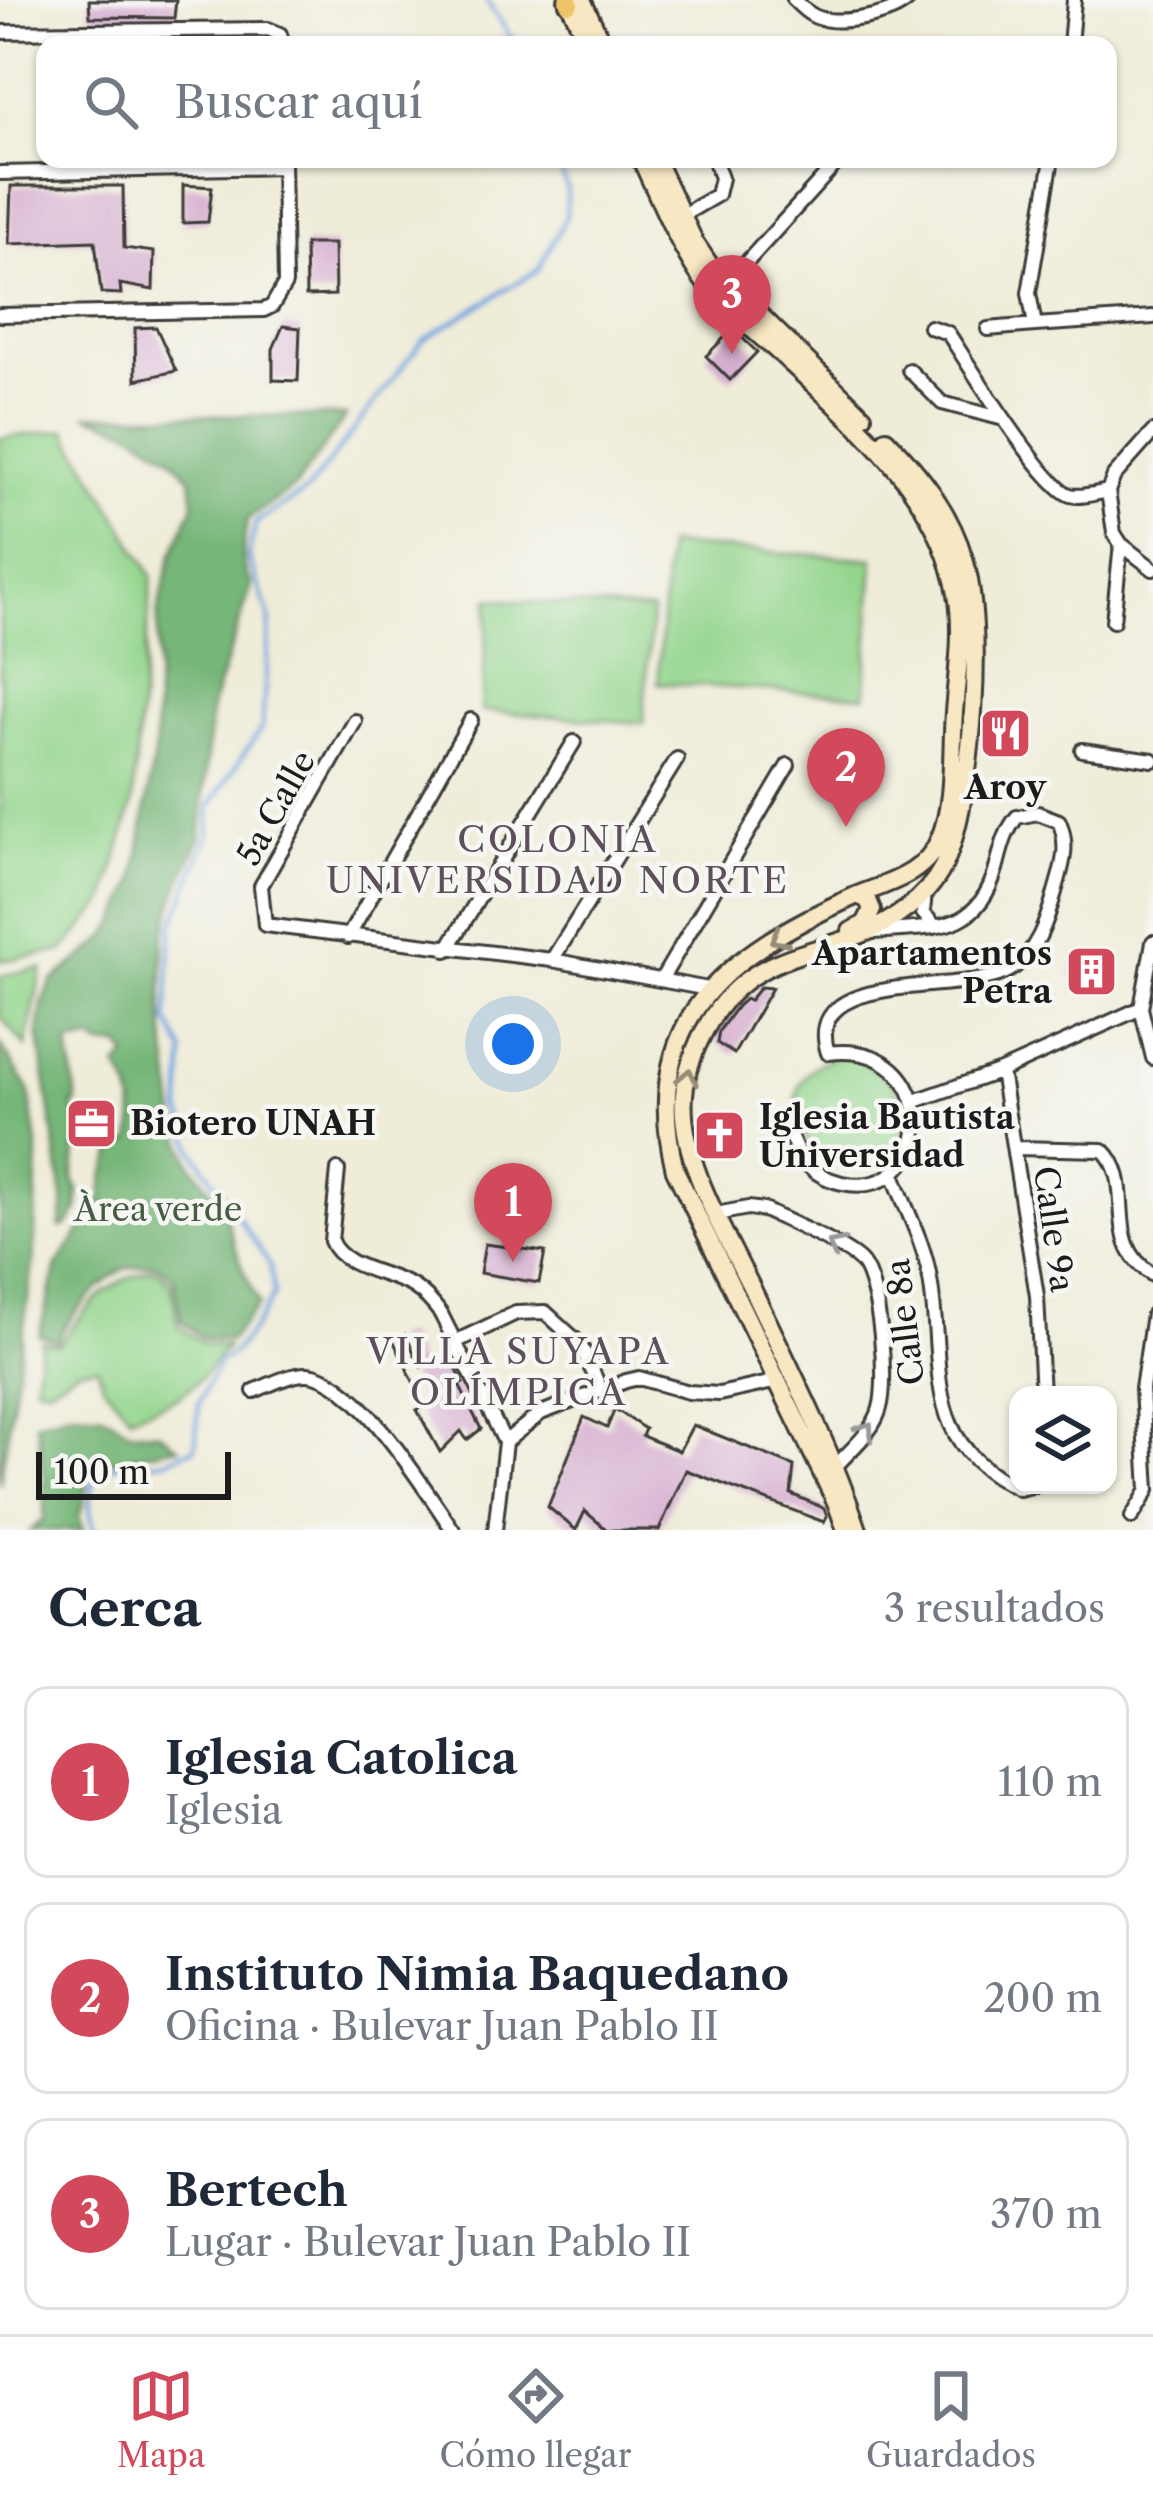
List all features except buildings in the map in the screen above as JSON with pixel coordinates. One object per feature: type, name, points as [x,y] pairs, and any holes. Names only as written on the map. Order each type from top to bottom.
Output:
[{"type":"main road","points":[[572,1],[586,36]]},
{"type":"main road","points":[[572,1],[597,36]]},
{"type":"main road","points":[[646,168],[700,275],[889,459],[930,516],[957,594],[961,628],[941,836],[932,855],[915,872],[819,914],[740,960],[708,989],[680,1036],[664,1102],[675,1170],[846,1530]]},
{"type":"main road","points":[[659,168],[695,243],[726,285],[926,480],[964,558],[976,624],[965,772],[948,857],[925,891],[891,921],[780,962],[735,985],[699,1040],[684,1094],[686,1138],[716,1214],[836,1466],[858,1530]]},
{"type":"main road","points":[[835,942],[866,924],[870,916],[868,900],[858,895]]},
{"type":"main road","points":[[819,914],[815,934],[835,942]]},
{"type":"street","points":[[794,0],[818,18],[843,20],[900,8],[908,0]]},
{"type":"street","points":[[1071,36],[1074,0]]},
{"type":"street","points":[[0,32],[268,29],[281,36]]},
{"type":"street","points":[[0,173],[142,168]]},
{"type":"street","points":[[0,315],[264,310],[272,306],[285,284],[283,168]]},
{"type":"street","points":[[681,216],[717,195],[721,178],[717,168]]},
{"type":"street","points":[[726,285],[832,168]]},
{"type":"street","points":[[1035,326],[1029,293],[1050,168]]},
{"type":"street","points":[[988,328],[1153,317]]},
{"type":"street","points":[[930,327],[948,333],[1005,419],[1066,494],[1108,491]]},
{"type":"street","points":[[909,370],[942,403],[1005,419]]},
{"type":"street","points":[[1153,432],[1114,476],[1108,491],[1114,533],[1153,569]]},
{"type":"street","points":[[1113,621],[1121,544]]},
{"type":"street","points":[[471,720],[348,937],[552,960],[708,989]]},
{"type":"street","name":"5a Calle","points":[[348,937],[265,926],[261,886],[355,721]]},
{"type":"street","points":[[447,950],[574,742]]},
{"type":"street","points":[[1082,750],[1153,760]]},
{"type":"street","points":[[552,960],[677,759]]},
{"type":"street","points":[[661,980],[788,765]]},
{"type":"street","points":[[787,1126],[794,1149],[809,1168],[829,1180],[852,1185],[893,1173],[912,1148],[915,1101],[890,1065],[871,1055],[828,1053],[823,1038],[830,1012],[871,993],[994,978],[1014,968],[1046,926],[1067,848],[1059,821],[1038,813],[1017,818],[1006,835],[986,901],[975,912],[935,926],[867,933]]},
{"type":"street","points":[[925,891],[923,913],[935,926]]},
{"type":"street","points":[[1153,942],[1141,1008],[1153,1058]]},
{"type":"street","points":[[915,1101],[1001,1071],[1141,1008]]},
{"type":"street","name":"Calle 9a","points":[[1001,1071],[1037,1296],[1042,1386]]},
{"type":"street","points":[[1016,1148],[1103,1150],[1115,1167],[1128,1252],[1153,1275]]},
{"type":"street","points":[[338,1170],[334,1250],[428,1297],[505,1442]]},
{"type":"street","name":"Calle 8a","points":[[893,1173],[922,1238],[931,1282],[941,1402],[966,1451],[1009,1484]]},
{"type":"street","points":[[716,1214],[764,1210],[862,1262],[877,1312],[883,1388],[872,1425],[836,1466]]},
{"type":"street","points":[[455,1342],[516,1312],[545,1312],[580,1344],[601,1390]]},
{"type":"street","points":[[1132,1517],[1148,1490],[1142,1389],[1153,1314]]},
{"type":"street","points":[[254,1390],[302,1373],[329,1379],[382,1434],[453,1530]]},
{"type":"street","points":[[495,1530],[505,1442],[541,1413],[639,1378],[689,1392],[719,1394],[778,1381]]},
{"type":"green space","name":"Àrea verde","points":[[86,415],[346,416],[295,487],[248,519],[243,553],[252,585],[211,707],[200,839],[176,892],[164,934],[162,1009],[177,1128],[191,1164],[222,1205],[259,1304],[230,1340],[203,1338],[182,1322],[174,1279],[155,1264],[125,1269],[107,1281],[77,1311],[58,1341],[39,1335],[57,1266],[102,1199],[114,1150],[131,1141],[134,1111],[117,1067],[127,1058],[121,1046],[100,1046],[93,1040],[69,1044],[77,1103],[72,1104],[79,1121],[73,1180],[78,1209],[67,1226],[60,1228],[64,1204],[38,1031],[42,1005],[52,981],[102,942],[117,922],[135,881],[155,747],[158,612],[171,557],[194,505],[191,478],[169,455],[129,430]]},
{"type":"green space","points":[[66,430],[152,576],[132,804],[106,900],[63,951],[0,961],[0,438]]},
{"type":"green space","points":[[667,545],[874,559],[865,696],[658,683]]},
{"type":"green space","points":[[489,599],[652,611],[643,723],[481,711]]},
{"type":"green space","points":[[42,968],[26,1047],[0,1016],[0,976]]},
{"type":"green space","name":"Àrea verde","points":[[0,1044],[29,1090],[38,1152],[34,1258],[0,1485]]},
{"type":"green space","points":[[843,1056],[872,1067],[900,1098],[903,1126],[898,1142],[875,1167],[853,1168],[831,1161],[802,1131],[798,1093],[805,1076],[820,1063]]},
{"type":"green space","points":[[154,1269],[171,1283],[179,1327],[203,1343],[227,1346],[195,1384],[176,1398],[130,1416],[103,1384],[97,1366],[78,1369],[48,1388],[35,1384],[41,1341],[59,1345],[99,1297],[124,1280]]},
{"type":"green space","points":[[70,1412],[102,1414],[131,1431],[159,1432],[178,1447],[92,1464],[79,1517],[84,1530],[31,1530],[44,1520],[45,1480],[36,1422]]},
{"type":"waterway","points":[[486,0],[510,36]]},
{"type":"waterway","points":[[95,1530],[90,1501],[100,1475],[118,1464],[167,1460],[195,1448],[199,1403],[218,1363],[253,1329],[274,1295],[270,1265],[194,1151],[181,1111],[184,1052],[167,1019],[172,927],[209,834],[209,807],[262,727],[270,617],[248,557],[256,522],[307,491],[423,340],[538,270],[566,217],[567,188],[559,168]]},
{"type":"place","name":"Bertech","points":[[732,354]]},
{"type":"place","name":"Aroy","points":[[1005,733]]},
{"type":"place","name":"Instituto Nimia Baquedano","points":[[846,827]]},
{"type":"place","name":"Apartamentos Petra","points":[[1091,972]]},
{"type":"place","name":"Biotero UNAH","points":[[91,1123]]},
{"type":"place","name":"Iglesia Bautista Universidad","points":[[720,1136]]},
{"type":"place","name":"Iglesia Catolica","points":[[513,1262]]},
{"type":"district","name":"COLONIA UNIVERSIDAD NORTE","points":[[558,860]]},
{"type":"district","name":"VILLA SUYAPA OLÍMPICA","points":[[519,1372]]}]
